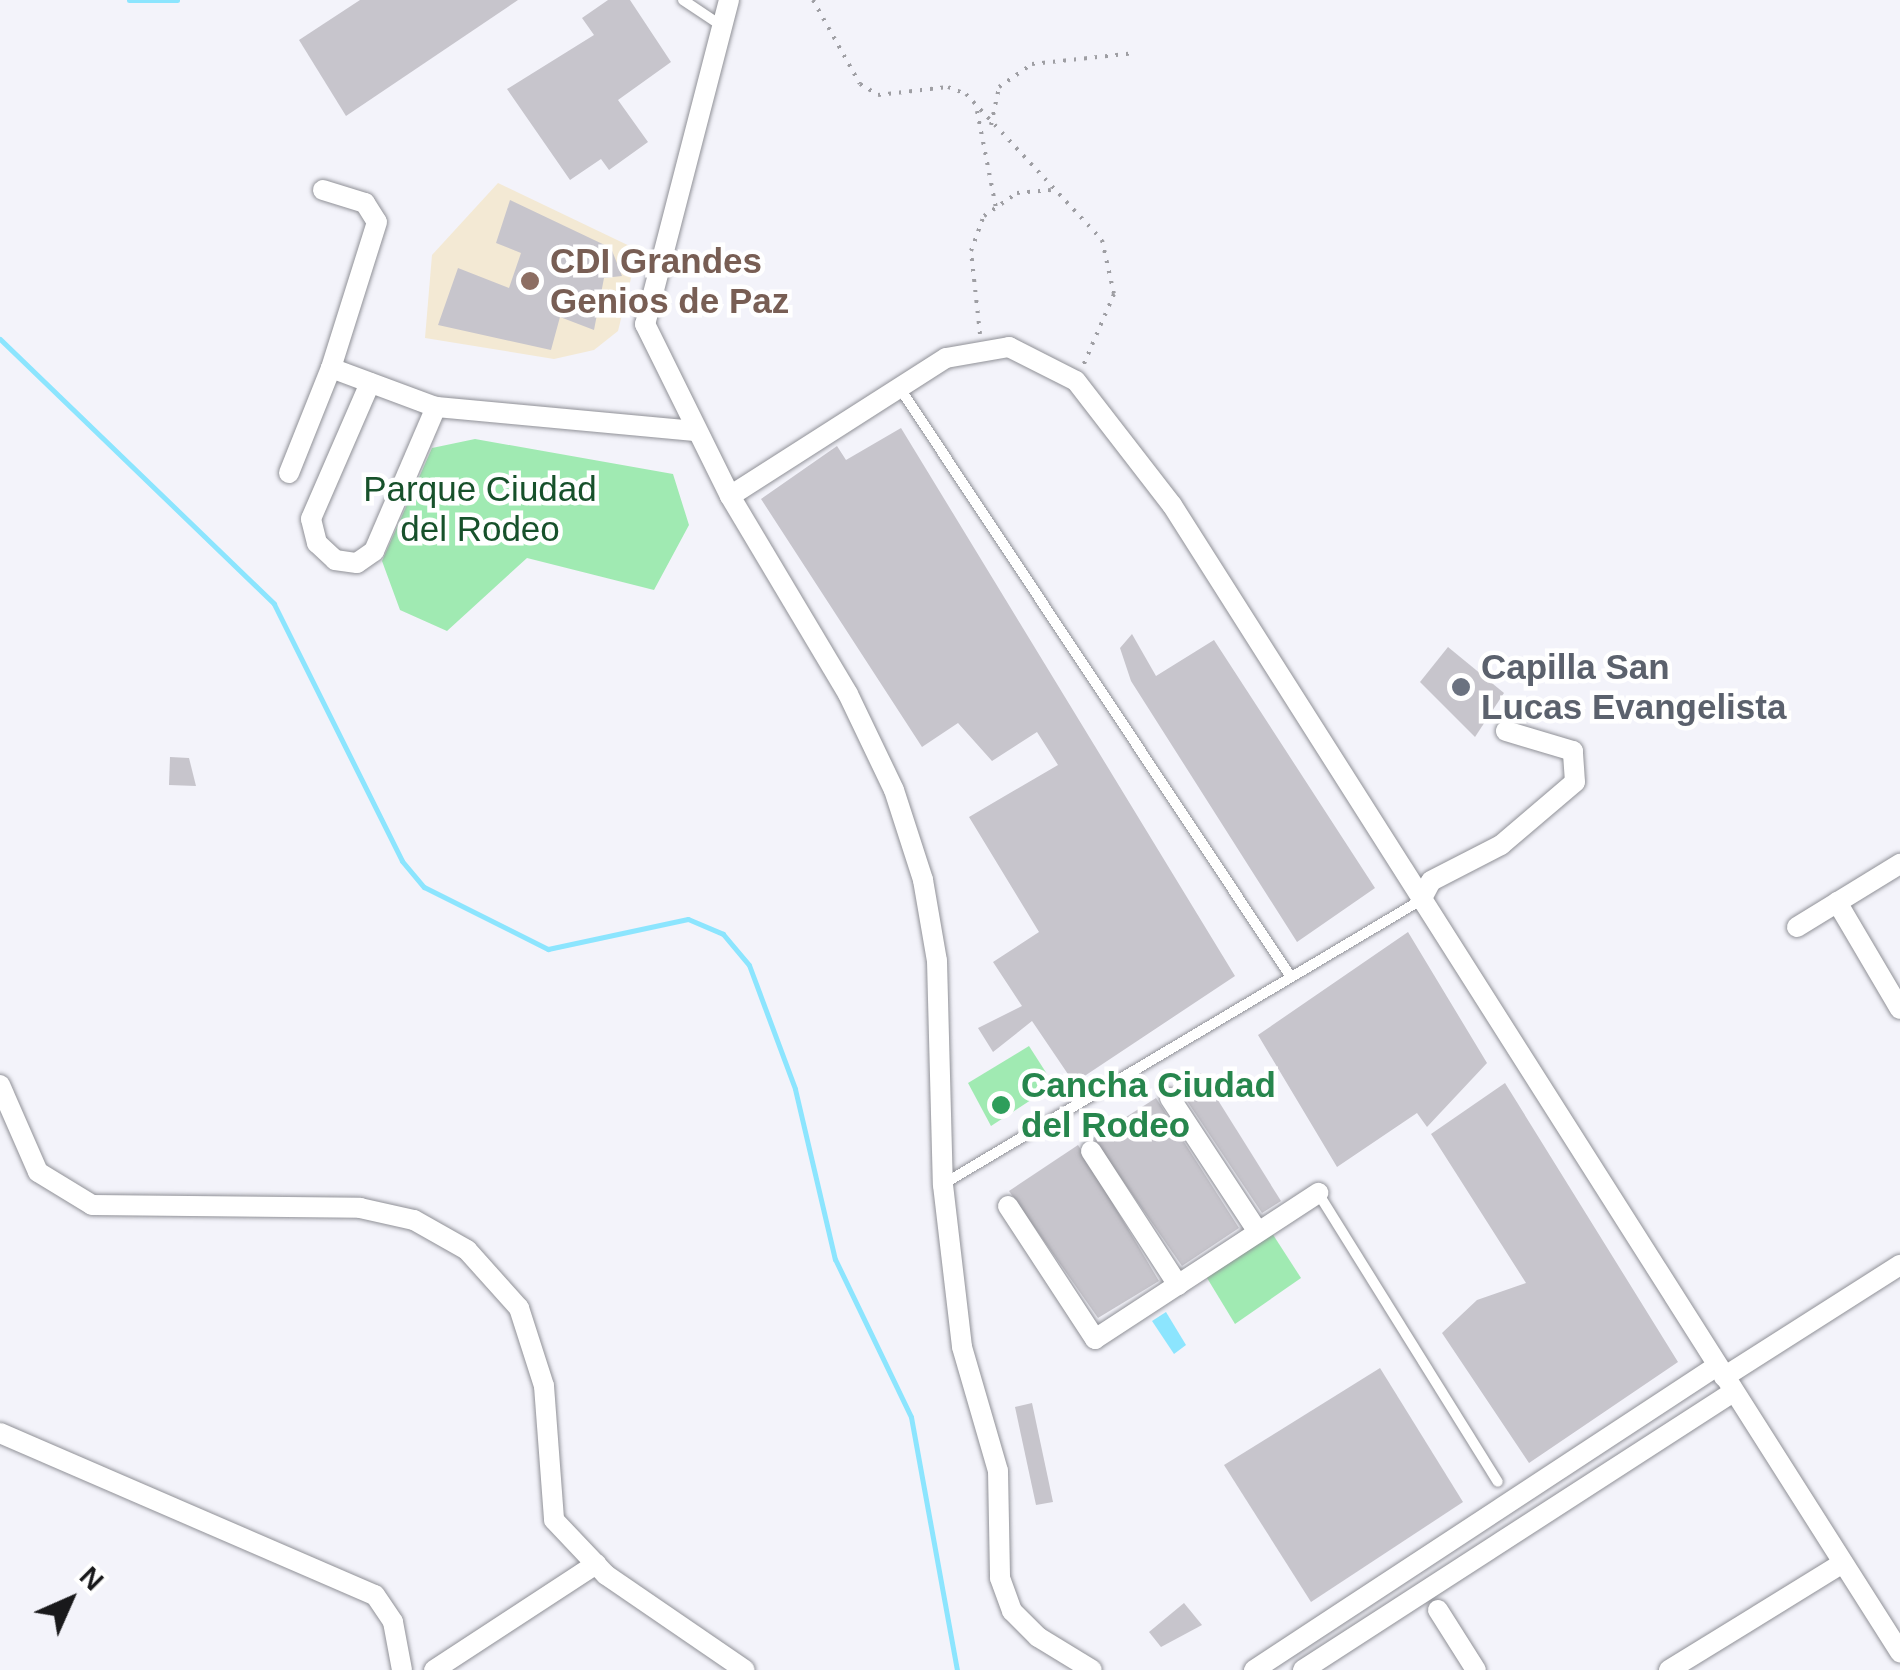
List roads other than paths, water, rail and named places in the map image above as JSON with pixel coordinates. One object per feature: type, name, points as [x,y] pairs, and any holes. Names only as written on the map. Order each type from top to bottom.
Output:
[{"type":"street","points":[[730,0],[645,324],[694,431],[848,694],[894,790],[923,880],[937,961],[943,1185],[962,1347],[998,1471],[1000,1578],[1012,1611],[1038,1637],[1092,1670]]},
{"type":"street","points":[[289,473],[330,368],[377,222],[365,203],[324,190]]},
{"type":"street","points":[[730,496],[897,385],[982,346],[1046,361],[1076,381],[1172,505],[1900,1652]]},
{"type":"street","points":[[330,368],[436,408],[694,431]]},
{"type":"street","points":[[370,383],[310,519],[316,543],[335,560],[357,563],[374,551],[436,408]]},
{"type":"street","points":[[1421,900],[1431,881],[1502,845],[1575,782],[1573,751],[1506,731]]},
{"type":"street","points":[[1796,928],[1900,864]]},
{"type":"street","points":[[1836,902],[1900,1009]]},
{"type":"street","points":[[0,1084],[38,1172],[92,1205],[360,1208],[414,1220],[467,1250],[519,1308],[544,1386],[554,1520],[596,1564],[745,1670]]},
{"type":"street","points":[[1170,1098],[1258,1232]]},
{"type":"street","points":[[1091,1151],[1178,1286]]},
{"type":"street","points":[[1008,1206],[1095,1340],[1318,1193]]},
{"type":"street","points":[[1254,1670],[1725,1378],[1900,1264]]},
{"type":"street","points":[[1303,1670],[1725,1378]]},
{"type":"street","points":[[0,1434],[374,1594],[393,1622],[402,1670]]},
{"type":"street","points":[[1669,1670],[1844,1563]]},
{"type":"street","points":[[434,1670],[596,1564]]},
{"type":"street","points":[[1438,1610],[1476,1670]]},
{"type":"lane","points":[[683,0],[722,26]]},
{"type":"lane","points":[[897,385],[1092,665],[1290,977]]},
{"type":"lane","points":[[943,1185],[1421,900]]},
{"type":"lane","points":[[1318,1193],[1498,1482]]},
{"type":"water","points":[[1166,1312],[1186,1345],[1174,1354],[1152,1321]]},
{"type":"waterway","points":[[129,0],[177,0]]},
{"type":"waterway","points":[[0,339],[274,604],[402,861],[424,887],[548,949],[688,919],[723,934],[749,965],[795,1089],[835,1259],[911,1417],[957,1670]]},
{"type":"place","name":"CDI Grandes Genios de Paz","points":[[530,281]]},
{"type":"place","name":"Capilla San Lucas Evangelista","points":[[1461,687]]},
{"type":"place","name":"Cancha Ciudad del Rodeo","points":[[1001,1105]]},
{"type":"park label","name":"Parque Ciudad del Rodeo","points":[[480,509]]}]
